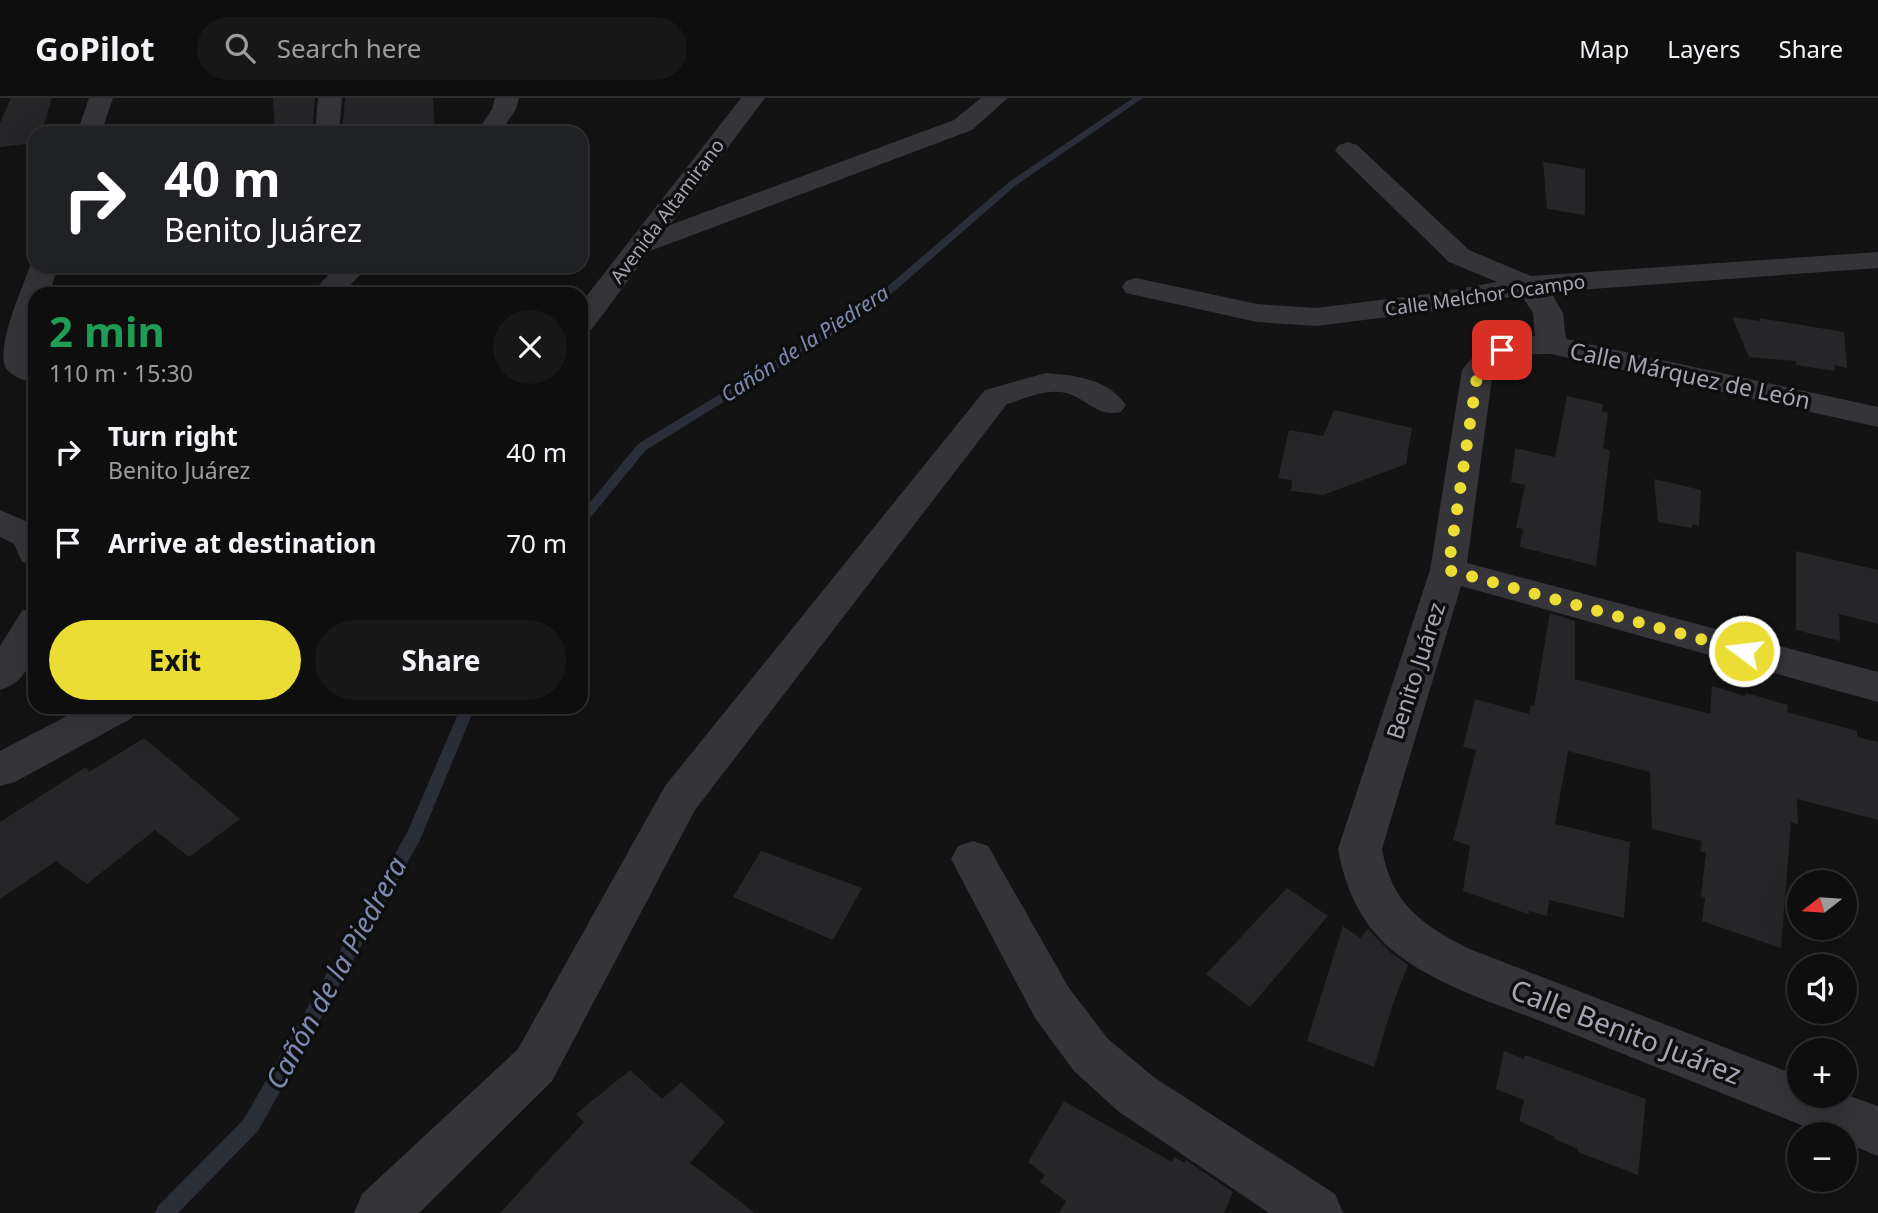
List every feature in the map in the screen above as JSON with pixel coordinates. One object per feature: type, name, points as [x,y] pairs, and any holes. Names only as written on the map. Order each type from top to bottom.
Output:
[{"type":"street","points":[[91,126],[101,98]]},
{"type":"street","points":[[328,126],[330,98]]},
{"type":"street","points":[[493,126],[504,110],[507,98]]},
{"type":"street","name":"Avenida Altamirano","points":[[588,314],[752,98]]},
{"type":"street","points":[[642,245],[963,125],[996,98]]},
{"type":"street","points":[[1348,150],[1459,256],[1481,268],[1529,285],[1543,301],[1549,314],[1551,345]]},
{"type":"street","name":"Calle Melchor Ocampo","points":[[1136,287],[1257,313],[1316,317],[1436,302],[1529,285],[1878,260]]},
{"type":"street","points":[[28,313],[21,333],[19,364],[28,370]]},
{"type":"street","name":"Calle Márquez de León","points":[[1502,350],[1526,345],[1551,345],[1878,417]]},
{"type":"street","name":"Benito Juárez","points":[[1386,914],[1367,881],[1360,849],[1448,570],[1478,370],[1487,358],[1502,350]]},
{"type":"street","points":[[381,1213],[535,1065],[680,798],[996,397],[1046,382],[1078,385],[1110,405]]},
{"type":"street","points":[[1448,570],[1878,687]]},
{"type":"street","points":[[0,676],[28,634]]},
{"type":"street","points":[[0,770],[105,714]]},
{"type":"street","points":[[973,859],[1052,1003],[1091,1055],[1137,1096],[1316,1213]]},
{"type":"street","name":"Calle Benito Juárez","points":[[1386,914],[1429,952],[1466,970],[1878,1131]]},
{"type":"building","points":[[11,98],[52,98],[43,126],[28,126],[28,144],[0,147],[0,123]]},
{"type":"building","points":[[273,98],[315,98],[313,126],[275,126]]},
{"type":"building","points":[[345,98],[433,98],[435,126],[343,126]]},
{"type":"building","points":[[1543,162],[1585,169],[1585,215],[1547,209]]},
{"type":"building","points":[[1732,317],[1760,321],[1759,318],[1844,332],[1847,368],[1834,365],[1835,371],[1796,365],[1796,361],[1749,357]]},
{"type":"building","points":[[1567,396],[1603,404],[1602,411],[1608,413],[1603,448],[1610,450],[1596,566],[1520,547],[1523,529],[1516,528],[1525,485],[1511,482],[1515,448],[1555,457]]},
{"type":"building","points":[[1334,410],[1412,428],[1406,464],[1323,495],[1291,491],[1292,480],[1278,478],[1289,430],[1323,436]]},
{"type":"building","points":[[1654,479],[1701,490],[1699,526],[1692,524],[1692,528],[1658,522]]},
{"type":"building","points":[[1796,551],[1878,570],[1878,624],[1839,614],[1840,641],[1796,630]]},
{"type":"building","points":[[1550,613],[1575,621],[1575,679],[1710,714],[1712,686],[1745,696],[1746,693],[1788,705],[1787,712],[1857,731],[1857,737],[1878,742],[1878,820],[1797,799],[1798,825],[1791,822],[1781,948],[1702,921],[1705,898],[1701,896],[1706,853],[1700,851],[1702,841],[1652,829],[1650,772],[1568,751],[1555,824],[1630,842],[1624,918],[1549,900],[1547,916],[1529,911],[1528,914],[1463,891],[1470,846],[1453,840],[1476,750],[1463,747],[1475,699],[1529,714],[1531,705],[1534,706]]},
{"type":"building","points":[[144,738],[240,819],[189,857],[155,830],[87,884],[56,861],[0,899],[0,822],[86,767],[89,772]]},
{"type":"building","points":[[761,851],[862,888],[833,940],[733,897]]},
{"type":"building","points":[[1287,888],[1328,916],[1250,1007],[1206,974]]},
{"type":"building","points":[[1343,926],[1360,938],[1368,929],[1390,952],[1408,965],[1374,1067],[1307,1041]]},
{"type":"building","points":[[1504,1051],[1524,1059],[1525,1055],[1646,1099],[1638,1175],[1578,1152],[1578,1149],[1519,1121],[1524,1100],[1496,1089]]},
{"type":"building","points":[[630,1070],[662,1099],[681,1082],[725,1122],[690,1163],[755,1213],[500,1213],[584,1122],[576,1114]]},
{"type":"building","points":[[1064,1101],[1172,1162],[1174,1157],[1185,1163],[1186,1160],[1233,1192],[1224,1213],[1059,1213],[1066,1201],[1040,1182],[1045,1175],[1028,1162]]},
{"type":"waterway","name":"Cañón de la Piedrera","points":[[588,513],[642,447],[870,307],[1012,184],[1139,98]]},
{"type":"waterway","name":"Cañón de la Piedrera","points":[[165,1213],[251,1125],[414,835],[465,714]]},
{"type":"route","points":[[1502,350],[1487,358],[1478,370],[1448,570],[1744,651]]}]
